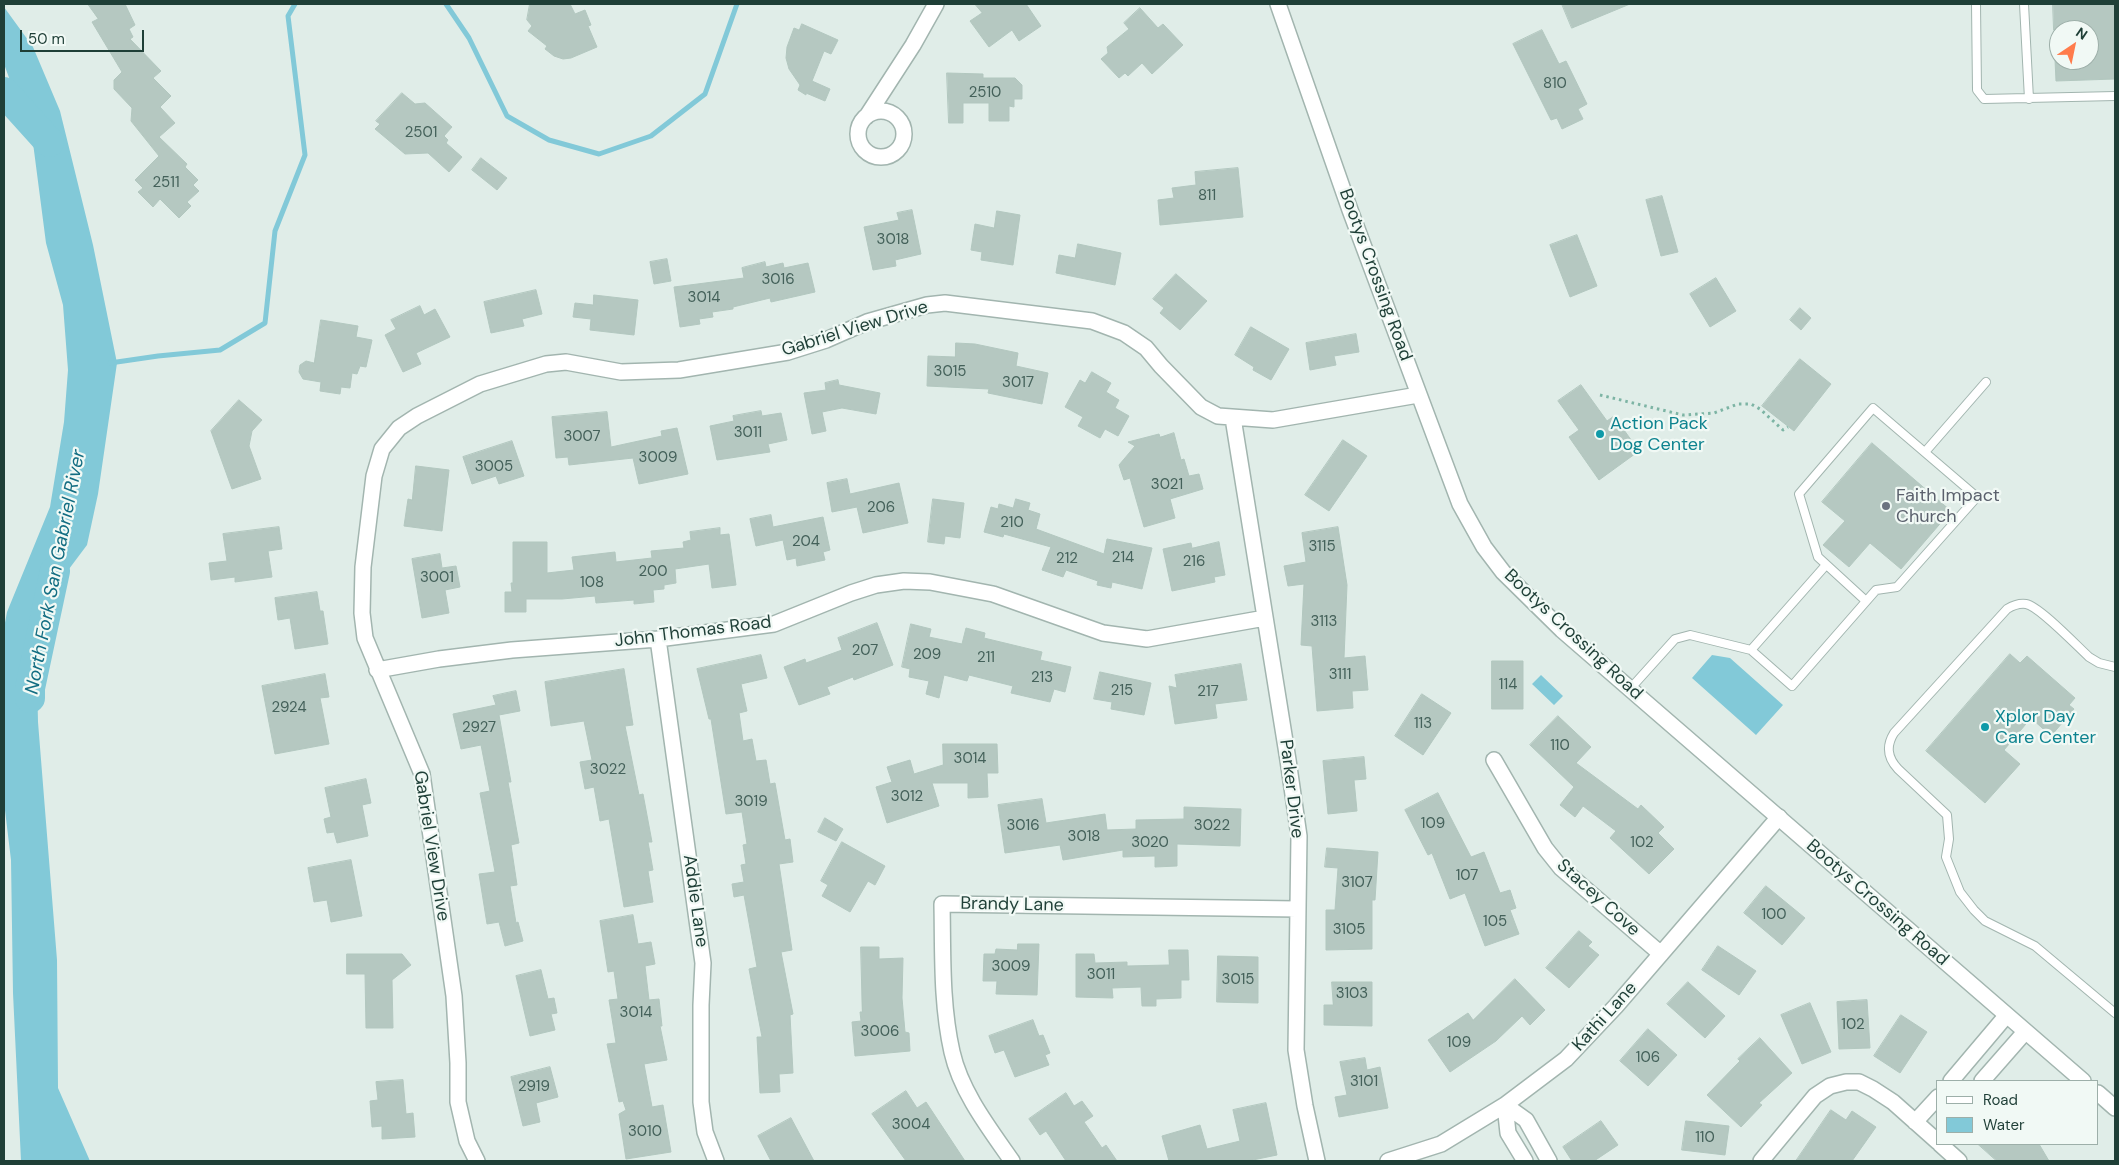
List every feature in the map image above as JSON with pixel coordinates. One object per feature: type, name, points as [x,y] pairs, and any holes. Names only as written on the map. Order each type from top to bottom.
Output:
[{"type":"street","points":[[867,116],[913,45],[936,4]]},
{"type":"street","name":"Bootys Crossing Road","points":[[1278,4],[1418,395],[1460,504],[1484,547],[1502,572],[1524,595],[1630,689],[2006,1016],[2083,1080]]},
{"type":"street","name":"Gabriel View Drive","points":[[477,1161],[467,1140],[458,1102],[458,1063],[453,990],[422,774],[364,638],[362,613],[363,567],[374,476],[382,449],[399,428],[480,384],[546,364],[566,362],[621,372],[679,370],[788,352],[826,340],[867,322],[927,305],[946,303],[1092,321],[1124,333],[1146,348],[1201,407],[1218,416],[1273,420],[1418,395]]},
{"type":"street","name":"Parker Drive","points":[[1233,418],[1299,836],[1296,1050],[1305,1106],[1317,1161]]},
{"type":"street","name":"John Thomas Road","points":[[377,670],[439,659],[512,650],[658,639],[774,624],[851,593],[876,585],[904,581],[930,582],[992,594],[1103,633],[1147,639],[1265,618]]},
{"type":"street","name":"Addie Lane","points":[[658,639],[703,963],[701,1102],[705,1132],[716,1161]]},
{"type":"street","name":"Stacey Cove","points":[[1494,760],[1545,848],[1560,868],[1661,954]]},
{"type":"street","name":"Kathi Lane","points":[[1388,1161],[1441,1144],[1505,1105],[1566,1059],[1661,954],[1779,818]]},
{"type":"street","name":"Brandy Lane","points":[[1012,1161],[983,1119],[965,1087],[952,1053],[945,1006],[942,904],[1297,909]]},
{"type":"street","points":[[1952,1080],[2006,1016]]},
{"type":"street","points":[[1983,1080],[2025,1032]]},
{"type":"street","points":[[1762,1161],[1815,1096],[1830,1086],[1846,1082],[1859,1082],[1893,1102],[1936,1138]]},
{"type":"street","points":[[2099,1094],[2115,1108]]},
{"type":"street","points":[[1915,1122],[1936,1098]]},
{"type":"street","points":[[1505,1105],[1508,1133],[1525,1161]]},
{"type":"street","points":[[1505,1105],[1526,1120],[1550,1161]]},
{"type":"street","points":[[1943,1145],[1959,1161]]},
{"type":"lane","points":[[1976,4],[1977,90],[1984,99],[2115,96]]},
{"type":"lane","points":[[2024,4],[2028,99]]},
{"type":"lane","points":[[1925,452],[1986,382]]},
{"type":"lane","points":[[1630,689],[1675,638],[1690,635],[1751,650],[1792,686],[1876,590],[1897,587],[1977,497],[1873,408],[1799,494],[1818,557],[1866,601]]},
{"type":"lane","points":[[1751,650],[1826,565]]},
{"type":"lane","points":[[2115,667],[2089,658],[2038,611],[2027,604],[2014,605],[2007,608],[1894,733],[1888,742],[1888,752],[1891,762],[1898,770],[1947,815],[1949,828],[1946,857],[1960,892],[1974,910],[1985,921],[2035,946],[2115,1013]]},
{"type":"path","points":[[1600,395],[1683,415],[1714,413],[1738,404],[1751,404],[1760,409],[1783,430],[1788,427]]},
{"type":"water","points":[[4,7],[33,47],[60,111],[93,245],[117,363],[98,494],[87,545],[60,581],[36,634],[38,722],[57,960],[58,1088],[90,1161],[21,1161],[13,993],[11,860],[4,802],[4,628],[7,612],[50,507],[64,422],[68,370],[63,305],[46,243],[33,143],[4,64]]},
{"type":"water","points":[[1712,655],[1730,658],[1783,705],[1756,735],[1692,678]]},
{"type":"water","points":[[1541,675],[1563,696],[1554,705],[1532,684]]},
{"type":"building","points":[[88,4],[125,4],[135,25],[129,29],[133,37],[130,39],[161,71],[153,78],[171,96],[160,107],[175,123],[159,137],[187,164],[185,167],[198,180],[193,185],[199,191],[187,202],[191,206],[179,218],[160,199],[153,207],[138,192],[143,188],[135,180],[159,156],[131,121],[132,108],[114,89],[114,80],[122,72],[92,22],[98,19]]},
{"type":"building","points":[[530,4],[570,4],[575,14],[585,10],[591,25],[588,26],[597,47],[571,58],[563,59],[554,56],[545,49],[547,46],[528,31],[532,26],[527,20]]},
{"type":"building","points":[[975,4],[1026,4],[1041,26],[1019,41],[1012,30],[989,47],[970,21],[982,13]]},
{"type":"building","points":[[1562,4],[1630,4],[1572,28]]},
{"type":"building","points":[[2053,4],[2115,4],[2115,79],[2056,81],[2055,70],[2099,70],[2099,20],[2054,20]]},
{"type":"building","points":[[1140,8],[1158,28],[1163,24],[1183,45],[1152,74],[1142,63],[1128,76],[1125,73],[1119,78],[1101,59],[1108,53],[1107,47],[1129,29],[1124,23]]},
{"type":"building","points":[[802,24],[838,40],[831,54],[824,51],[812,81],[830,89],[825,101],[806,93],[806,95],[798,90],[800,85],[789,69],[786,58],[787,47],[794,28],[799,30]]},
{"type":"building","points":[[1542,30],[1559,64],[1566,61],[1587,104],[1578,109],[1583,119],[1562,129],[1557,118],[1551,120],[1513,44]]},
{"type":"building","points":[[947,73],[983,74],[983,78],[1015,78],[1022,85],[1022,99],[1014,99],[1014,107],[1009,106],[1009,121],[989,121],[989,103],[963,103],[963,123],[949,123]]},
{"type":"building","points":[[402,93],[415,104],[425,103],[452,127],[444,136],[448,140],[446,143],[462,157],[449,172],[428,153],[405,154],[375,129],[380,124],[376,121]]},
{"type":"building","points":[[481,158],[507,178],[497,190],[472,170]]},
{"type":"building","points":[[1238,168],[1243,217],[1160,225],[1158,200],[1174,198],[1172,188],[1196,185],[1195,172]]},
{"type":"building","points":[[1662,196],[1678,252],[1661,256],[1646,200]]},
{"type":"building","points":[[912,210],[921,254],[895,260],[896,266],[873,270],[864,227],[899,220],[897,213]]},
{"type":"building","points":[[997,211],[1020,215],[1013,265],[981,260],[982,252],[971,250],[975,224],[994,228]]},
{"type":"building","points":[[1577,235],[1597,286],[1570,297],[1550,245]]},
{"type":"building","points":[[1078,244],[1121,253],[1115,285],[1056,273],[1059,255],[1075,258]]},
{"type":"building","points":[[667,259],[671,281],[654,284],[650,262]]},
{"type":"building","points":[[765,262],[766,267],[783,263],[784,268],[808,263],[815,292],[771,302],[770,298],[733,307],[733,309],[712,312],[713,317],[699,319],[700,324],[680,327],[674,287],[744,278],[742,268]]},
{"type":"building","points":[[1176,274],[1207,301],[1180,330],[1160,313],[1164,308],[1153,299]]},
{"type":"building","points":[[1716,278],[1736,311],[1710,327],[1690,294]]},
{"type":"building","points":[[536,290],[542,314],[522,319],[524,326],[491,333],[484,302]]},
{"type":"building","points":[[594,295],[638,300],[634,335],[590,330],[591,319],[573,317],[575,303],[593,305]]},
{"type":"building","points":[[420,306],[424,315],[435,309],[450,337],[416,353],[421,364],[403,372],[385,335],[396,329],[391,320]]},
{"type":"building","points":[[1800,308],[1811,318],[1801,330],[1790,320]]},
{"type":"building","points":[[321,320],[358,326],[356,337],[372,340],[366,367],[360,366],[357,374],[352,373],[350,388],[341,387],[340,394],[320,391],[321,382],[303,379],[299,372],[300,365],[306,361],[314,363]]},
{"type":"building","points":[[1251,327],[1289,349],[1271,380],[1253,370],[1254,367],[1235,355]]},
{"type":"building","points":[[1356,334],[1359,352],[1334,356],[1336,365],[1310,370],[1306,343]]},
{"type":"building","points":[[956,343],[975,344],[1018,353],[1016,366],[1048,373],[1042,404],[988,393],[989,389],[927,386],[928,356],[955,357]]},
{"type":"building","points":[[1800,359],[1831,384],[1794,431],[1762,406]]},
{"type":"building","points":[[1092,372],[1111,383],[1106,392],[1119,400],[1115,408],[1129,416],[1118,436],[1105,429],[1100,438],[1078,426],[1083,417],[1065,407],[1080,380],[1085,383]]},
{"type":"building","points":[[838,380],[839,385],[880,393],[876,414],[842,408],[822,412],[826,431],[812,434],[804,393],[826,390],[825,383]]},
{"type":"building","name":"Action Pack Dog Center","points":[[1581,385],[1607,421],[1614,416],[1639,451],[1599,480],[1569,437],[1579,430],[1558,401]]},
{"type":"building","points":[[239,400],[262,420],[252,431],[249,446],[261,479],[232,489],[211,431]]},
{"type":"building","points":[[761,411],[762,416],[781,413],[787,440],[768,444],[770,452],[717,460],[710,426],[734,421],[733,416]]},
{"type":"building","points":[[607,412],[611,447],[662,436],[661,431],[677,428],[688,474],[639,484],[633,458],[569,465],[568,457],[556,458],[552,417]]},
{"type":"building","points":[[1174,433],[1181,460],[1184,459],[1189,476],[1199,474],[1203,489],[1170,499],[1175,518],[1144,527],[1130,478],[1124,480],[1119,465],[1135,446],[1128,442],[1159,434],[1160,437]]},
{"type":"building","points":[[1343,440],[1367,456],[1329,511],[1305,495]]},
{"type":"building","points":[[512,441],[524,476],[499,484],[496,476],[472,484],[463,457]]},
{"type":"building","name":"Faith Impact Church","points":[[1872,443],[1951,511],[1901,569],[1870,543],[1849,567],[1823,545],[1845,521],[1822,502]]},
{"type":"building","points":[[416,466],[449,470],[442,531],[404,526],[408,499],[412,500]]},
{"type":"building","points":[[847,479],[850,494],[899,483],[908,523],[863,533],[857,507],[832,512],[827,483]]},
{"type":"building","points":[[933,499],[964,503],[960,538],[945,536],[944,544],[928,542]]},
{"type":"building","points":[[1016,499],[1030,503],[1028,510],[1040,514],[1036,529],[1104,554],[1107,539],[1152,548],[1142,589],[1112,582],[1111,588],[1097,585],[1098,581],[1066,570],[1063,577],[1042,570],[1051,547],[1004,534],[1003,537],[984,532],[991,507],[998,509],[999,504],[1013,508]]},
{"type":"building","points":[[771,515],[773,527],[823,517],[830,550],[823,552],[825,560],[797,566],[796,558],[787,560],[783,540],[756,546],[750,519]]},
{"type":"building","points":[[279,527],[282,549],[268,551],[272,577],[235,582],[235,577],[211,580],[209,563],[227,561],[223,534]]},
{"type":"building","points":[[1338,527],[1347,585],[1344,658],[1365,656],[1368,690],[1352,691],[1353,708],[1317,711],[1312,646],[1301,645],[1304,584],[1288,586],[1284,566],[1306,562],[1302,533]]},
{"type":"building","points":[[720,528],[720,535],[729,534],[736,585],[712,588],[709,564],[675,569],[676,583],[664,585],[664,589],[653,590],[654,602],[634,604],[634,600],[596,603],[595,596],[562,599],[526,599],[526,612],[505,612],[505,592],[512,592],[513,542],[547,542],[547,573],[574,570],[572,557],[615,552],[616,562],[652,558],[651,551],[684,548],[683,542],[691,540],[690,532]]},
{"type":"building","points":[[1219,542],[1225,575],[1214,577],[1215,582],[1172,591],[1163,549],[1191,543],[1192,548]]},
{"type":"building","points":[[440,554],[442,568],[456,566],[460,587],[445,590],[449,613],[422,618],[412,559]]},
{"type":"building","points":[[317,592],[320,611],[323,611],[328,644],[295,649],[290,618],[278,620],[275,598]]},
{"type":"building","points":[[877,623],[893,665],[854,680],[853,677],[827,687],[830,694],[799,705],[784,667],[805,659],[806,663],[842,650],[838,638]]},
{"type":"building","points":[[911,624],[931,629],[929,637],[962,644],[966,628],[985,633],[984,638],[1042,652],[1040,660],[1071,667],[1065,692],[1054,689],[1050,702],[1011,693],[1013,686],[969,675],[967,681],[944,675],[939,698],[926,694],[929,681],[909,677],[910,669],[902,667]]},
{"type":"building","name":"Xplor Day Care Center","points":[[2010,654],[2020,663],[2027,656],[2075,698],[2069,705],[2074,709],[2051,736],[2031,718],[2004,750],[2020,764],[1985,803],[1926,751]]},
{"type":"building","points":[[761,655],[767,678],[741,684],[747,711],[739,713],[743,741],[752,739],[756,761],[766,760],[770,784],[775,783],[785,840],[790,839],[793,862],[779,864],[792,950],[781,952],[793,1014],[790,1015],[793,1073],[779,1074],[780,1092],[760,1093],[757,1037],[762,1037],[749,969],[757,967],[744,895],[734,897],[732,884],[744,882],[741,865],[746,864],[743,845],[747,844],[742,812],[726,814],[711,719],[709,719],[697,669]]},
{"type":"building","points":[[1492,661],[1523,661],[1523,709],[1492,709]]},
{"type":"building","points":[[1241,664],[1247,700],[1215,704],[1217,718],[1175,724],[1169,686],[1177,688],[1175,675]]},
{"type":"building","points":[[624,669],[633,725],[625,726],[639,795],[643,794],[652,842],[648,842],[653,870],[648,871],[653,902],[624,907],[609,819],[600,821],[594,787],[585,789],[580,762],[592,760],[584,721],[551,726],[545,682]]},
{"type":"building","points":[[1100,672],[1151,683],[1144,715],[1111,709],[1112,702],[1094,699]]},
{"type":"building","points":[[325,674],[329,697],[320,698],[329,744],[275,754],[262,686]]},
{"type":"building","points":[[516,691],[520,711],[499,715],[511,782],[508,782],[519,843],[511,845],[517,885],[510,886],[516,923],[518,922],[523,941],[505,946],[499,922],[487,924],[479,874],[495,872],[480,793],[490,791],[481,745],[461,749],[453,714],[496,705],[493,696]]},
{"type":"building","points":[[1422,694],[1451,713],[1423,755],[1395,736]]},
{"type":"building","points":[[1558,716],[1591,747],[1576,763],[1638,809],[1641,805],[1664,827],[1658,833],[1674,849],[1649,874],[1610,838],[1616,831],[1583,806],[1575,817],[1560,805],[1574,787],[1530,745]]},
{"type":"building","points":[[943,744],[997,744],[998,773],[987,773],[988,797],[968,798],[968,783],[932,783],[939,806],[887,823],[876,787],[892,782],[887,767],[910,760],[914,774],[943,765]]},
{"type":"building","points":[[1364,757],[1366,779],[1354,780],[1357,811],[1328,814],[1323,761]]},
{"type":"building","points":[[366,779],[371,803],[362,805],[368,836],[337,843],[334,832],[327,833],[324,819],[331,817],[325,788]]},
{"type":"building","points":[[1438,793],[1471,857],[1484,852],[1500,893],[1510,890],[1516,908],[1510,910],[1519,934],[1485,946],[1465,893],[1450,899],[1432,853],[1428,855],[1405,810]]},
{"type":"building","points":[[1042,799],[1046,823],[1105,814],[1107,830],[1136,829],[1136,820],[1184,819],[1184,807],[1241,809],[1240,846],[1177,844],[1177,866],[1155,867],[1155,856],[1123,857],[1123,850],[1063,860],[1060,845],[1005,853],[998,805]]},
{"type":"building","points":[[825,818],[843,829],[836,841],[818,832]]},
{"type":"building","points":[[842,842],[885,866],[875,885],[868,881],[850,912],[822,896],[828,885],[821,881]]},
{"type":"building","points":[[1327,848],[1378,852],[1375,900],[1372,900],[1372,949],[1326,950],[1326,910],[1335,910],[1338,868],[1325,867]]},
{"type":"building","points":[[351,860],[362,916],[331,922],[327,900],[314,902],[308,868]]},
{"type":"building","points":[[1766,886],[1805,918],[1782,945],[1744,913]]},
{"type":"building","points":[[633,915],[638,944],[651,942],[655,964],[645,966],[649,1000],[659,999],[662,1026],[660,1026],[667,1060],[644,1064],[652,1107],[663,1105],[671,1152],[626,1159],[619,1114],[626,1110],[623,1101],[619,1102],[607,1044],[616,1043],[609,1000],[618,999],[614,971],[608,972],[600,921]]},
{"type":"building","points":[[1579,931],[1592,942],[1588,946],[1599,955],[1569,988],[1546,968]]},
{"type":"building","points":[[1018,944],[1039,944],[1037,995],[996,994],[997,981],[983,981],[984,954],[995,954],[996,949],[1017,950]]},
{"type":"building","points":[[1718,946],[1756,971],[1739,995],[1702,970]]},
{"type":"building","points":[[861,947],[879,947],[879,959],[903,958],[902,998],[905,1032],[909,1033],[910,1051],[855,1056],[852,1022],[861,1021]]},
{"type":"building","points":[[1169,950],[1188,950],[1189,980],[1181,980],[1181,998],[1156,999],[1156,1006],[1142,1006],[1141,987],[1112,988],[1113,998],[1076,997],[1076,954],[1094,954],[1095,963],[1127,962],[1127,966],[1169,965]]},
{"type":"building","points":[[347,954],[402,954],[411,965],[392,980],[393,1028],[366,1028],[365,974],[347,974]]},
{"type":"building","points":[[1218,956],[1258,957],[1258,1003],[1217,1002]]},
{"type":"building","points":[[541,970],[548,999],[554,998],[557,1013],[551,1014],[555,1030],[530,1036],[516,976]]},
{"type":"building","points":[[1515,979],[1545,1010],[1530,1025],[1522,1016],[1496,1041],[1450,1072],[1428,1040],[1468,1013],[1473,1020]]},
{"type":"building","points":[[1332,982],[1372,982],[1372,1026],[1324,1025],[1324,1005],[1333,1005]]},
{"type":"building","points":[[1688,982],[1725,1016],[1705,1038],[1667,1004]]},
{"type":"building","points":[[1867,1000],[1870,1048],[1839,1049],[1837,1002]]},
{"type":"building","points":[[1810,1003],[1831,1052],[1802,1064],[1781,1015]]},
{"type":"building","points":[[1901,1015],[1927,1032],[1900,1073],[1874,1056]]},
{"type":"building","points":[[1033,1020],[1039,1036],[1043,1035],[1050,1053],[1045,1055],[1049,1065],[1015,1077],[1004,1050],[995,1053],[989,1036]]},
{"type":"building","points":[[1648,1029],[1677,1055],[1648,1086],[1620,1061]]},
{"type":"building","points":[[1760,1038],[1792,1073],[1759,1103],[1762,1105],[1741,1127],[1707,1095],[1740,1061],[1738,1059]]},
{"type":"building","points":[[1365,1058],[1367,1070],[1380,1067],[1388,1108],[1339,1117],[1335,1097],[1347,1095],[1340,1062]]},
{"type":"building","points":[[550,1067],[558,1097],[536,1103],[540,1122],[523,1126],[511,1077]]},
{"type":"building","points":[[403,1080],[406,1114],[413,1113],[415,1137],[382,1139],[382,1126],[372,1127],[370,1101],[378,1100],[376,1082]]},
{"type":"building","points":[[906,1091],[917,1108],[926,1102],[965,1161],[906,1161],[872,1114]]},
{"type":"building","points":[[1066,1093],[1074,1106],[1082,1101],[1093,1116],[1084,1122],[1102,1148],[1106,1145],[1117,1161],[1066,1161],[1046,1131],[1040,1135],[1029,1119]]},
{"type":"building","points":[[1266,1103],[1277,1155],[1248,1161],[1169,1161],[1162,1136],[1200,1125],[1207,1149],[1240,1141],[1233,1110]]},
{"type":"building","points":[[1831,1110],[1846,1120],[1852,1111],[1876,1127],[1852,1161],[1796,1161]]},
{"type":"building","points":[[791,1118],[814,1161],[771,1161],[758,1136]]},
{"type":"building","points":[[1601,1121],[1618,1145],[1594,1161],[1572,1161],[1563,1147]]},
{"type":"building","points":[[1686,1121],[1729,1126],[1725,1155],[1682,1150]]},
{"type":"building","points":[[1979,1145],[2040,1145],[2049,1161],[1997,1161]]},
{"type":"waterway","points":[[110,363],[220,350],[265,323],[275,231],[305,155],[288,16],[295,4]]},
{"type":"waterway","points":[[446,4],[469,38],[507,116],[549,140],[599,154],[651,136],[705,94],[737,4]]},
{"type":"waterway","name":"North Fork San Gabriel River","points":[[4,92],[49,142]]},
{"type":"waterway","name":"North Fork San Gabriel River","points":[[30,698],[30,688],[55,571]]},
{"type":"place","name":"Action Pack Dog Center","points":[[1600,434]]},
{"type":"place","name":"Faith Impact Church","points":[[1886,506]]},
{"type":"place","name":"Xplor Day Care Center","points":[[1985,727]]}]
